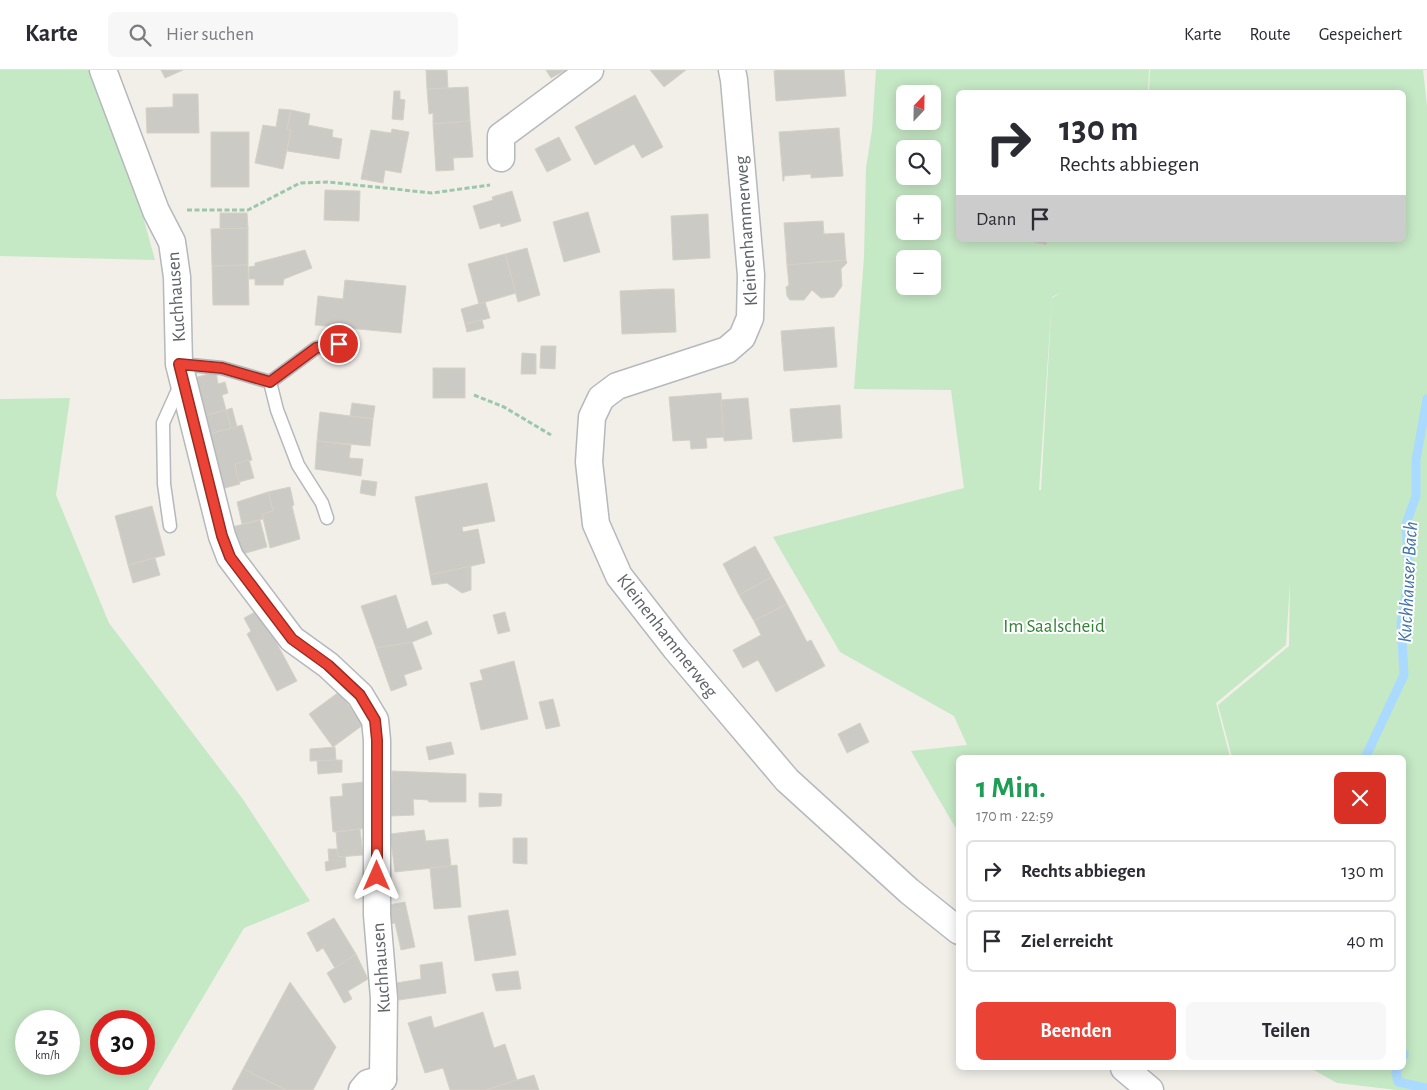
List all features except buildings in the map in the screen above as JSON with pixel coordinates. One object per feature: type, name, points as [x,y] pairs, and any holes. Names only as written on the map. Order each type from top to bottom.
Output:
[{"type":"street","name":"Kuchhausen","points":[[103,70],[156,211],[172,242],[177,277],[181,372],[222,536],[230,557],[292,639],[328,665],[360,695],[375,720],[377,740],[377,915],[384,998],[379,1086]]},
{"type":"street","points":[[501,158],[501,136],[590,70]]},
{"type":"street","name":"Kleinenhammerweg","points":[[732,70],[751,275],[750,318],[742,337],[727,350],[617,386],[601,398],[592,417],[589,462],[596,524],[619,576],[676,649],[787,780],[909,891],[956,929]]},
{"type":"street","points":[[1126,1070],[1150,1090]]},
{"type":"lane","points":[[270,382],[316,348],[339,344]]},
{"type":"lane","points":[[170,526],[164,484],[163,423],[181,372],[222,368],[270,382]]},
{"type":"lane","points":[[270,382],[277,410],[298,465],[322,503],[327,518]]},
{"type":"path","points":[[156,211],[248,210],[300,183],[328,182],[432,193],[493,185]]},
{"type":"path","points":[[474,394],[504,407],[550,435]]},
{"type":"green space","points":[[0,70],[94,70],[134,184],[155,260],[0,256]]},
{"type":"green space","name":"Im Saalscheid","points":[[876,70],[1149,70],[1148,90],[956,90],[956,242],[1406,242],[1406,90],[1149,90],[1150,70],[1423,70],[1427,106],[1427,1090],[1397,1090],[1337,1083],[1314,1070],[1406,1070],[1406,755],[1231,755],[1218,705],[1289,646],[1290,582],[1286,645],[1216,703],[1229,755],[956,755],[956,829],[911,751],[967,745],[954,716],[840,652],[773,537],[964,488],[951,390],[854,389],[864,257],[866,168],[872,130]],"holes":[[[1062,292],[1052,298],[1041,490],[1039,490],[1052,297]]]},
{"type":"green space","points":[[70,398],[56,495],[109,623],[242,798],[310,901],[244,928],[148,1090],[0,1090],[0,399]]},
{"type":"waterway","name":"Kuchhauser Bach","points":[[1366,755],[1404,675],[1401,623],[1409,575],[1406,524],[1416,496],[1416,460],[1427,399]]},
{"type":"waterway","name":"Kuchhauser Bach","points":[[1397,1070],[1398,1082],[1427,1088]]},
{"type":"route","points":[[339,344],[316,348],[270,382],[222,368],[179,364],[222,536],[230,557],[292,639],[328,665],[360,695],[375,720],[377,740],[377,876]]}]
